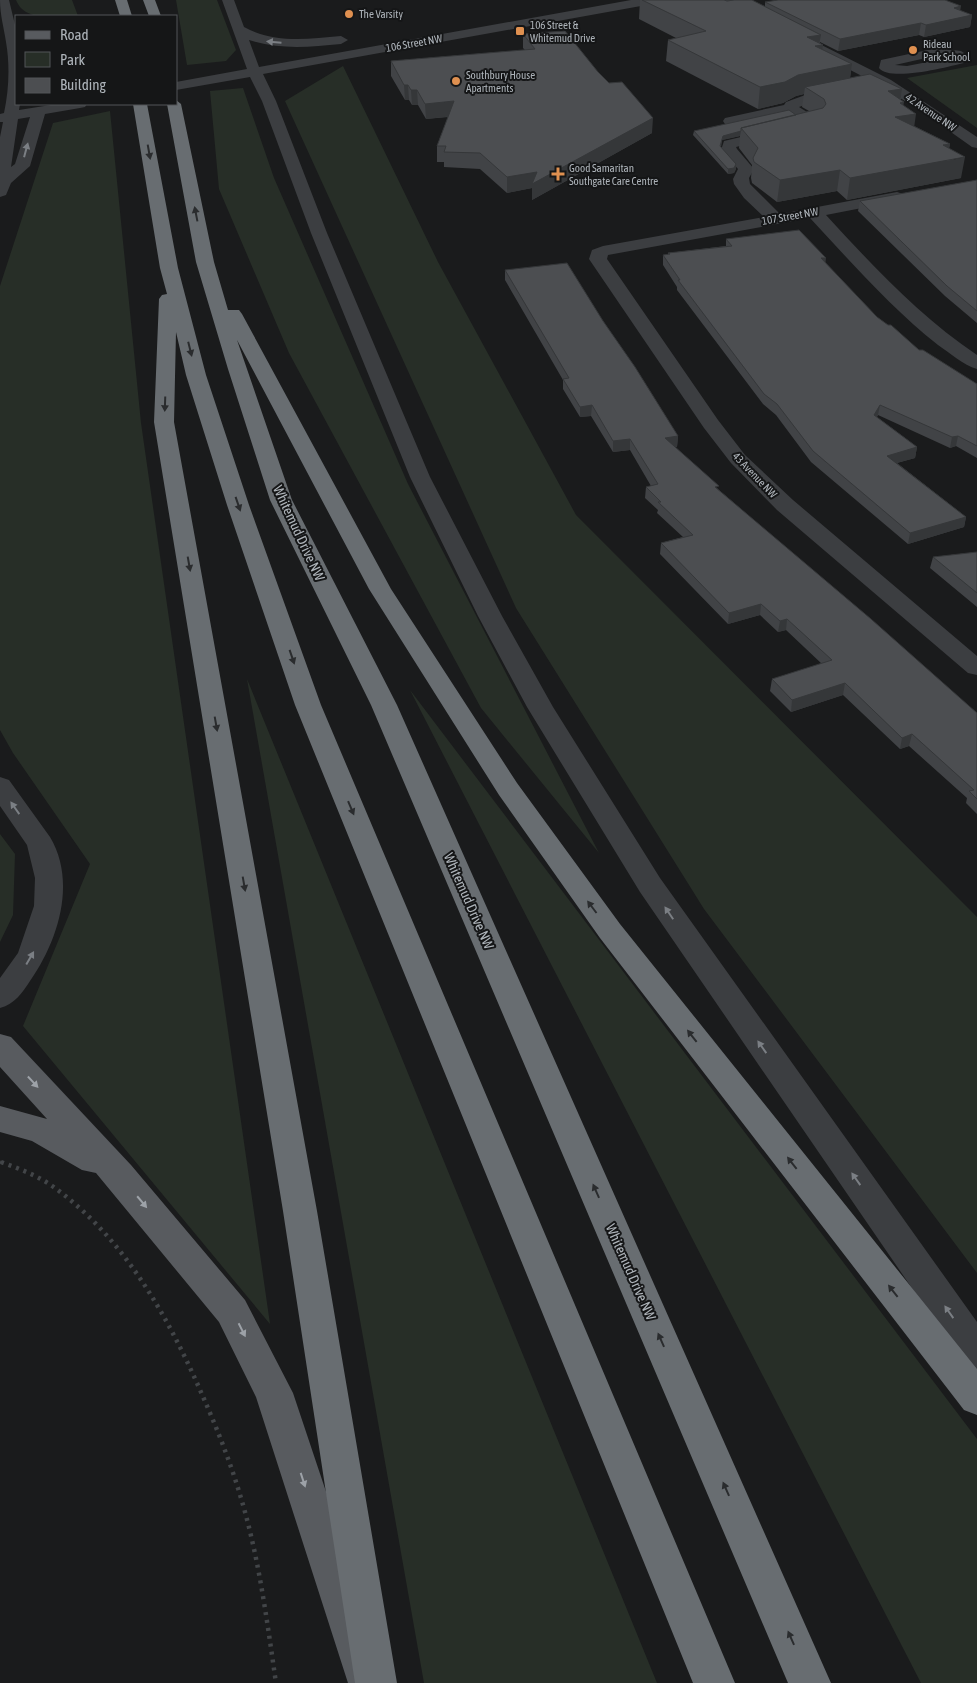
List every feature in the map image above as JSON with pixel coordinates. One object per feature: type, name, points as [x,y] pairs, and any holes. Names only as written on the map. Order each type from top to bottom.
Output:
[{"type":"highway","points":[[121,0],[126,15]]},
{"type":"highway","points":[[149,0],[155,15]]},
{"type":"highway","points":[[155,15],[156,0]]},
{"type":"highway","points":[[140,105],[169,268],[196,375],[238,505],[308,705],[714,1683]]},
{"type":"highway","name":"Whitemud Drive NW","points":[[174,105],[205,262],[237,369],[281,500],[384,705],[810,1683]]},
{"type":"highway","points":[[205,262],[380,589],[508,790],[610,931],[977,1398]]},
{"type":"highway","points":[[169,268],[164,422],[299,1201],[376,1683]]},
{"type":"main road","points":[[0,1046],[119,1175],[232,1311],[274,1392],[369,1683]]},
{"type":"main road","points":[[0,1119],[41,1130],[119,1175]]},
{"type":"street","points":[[1,183],[3,163],[9,138],[8,110],[13,42],[3,0]]},
{"type":"street","points":[[228,0],[253,67],[277,88],[319,233],[420,477],[490,616],[540,707],[650,885],[977,1352]]},
{"type":"street","name":"106 Street NW","points":[[178,85],[216,74],[375,40],[599,0]]},
{"type":"street","name":"106 Street NW","points":[[253,67],[327,58],[652,0]]},
{"type":"street","name":"42 Avenue NW","points":[[722,0],[886,83],[977,144]]},
{"type":"street","points":[[240,30],[254,38],[274,43],[308,43],[355,39],[375,40]]},
{"type":"street","points":[[866,72],[886,65],[871,55]]},
{"type":"street","points":[[277,88],[327,58]]},
{"type":"street","name":"106 Street NW","points":[[178,75],[216,74]]},
{"type":"street","points":[[791,108],[791,105],[803,100],[886,83]]},
{"type":"street","points":[[8,110],[74,105]]},
{"type":"street","points":[[1,183],[22,166],[44,108]]},
{"type":"street","points":[[730,121],[791,108],[815,123],[733,142],[728,147],[746,168],[741,176],[741,183],[776,219]]},
{"type":"street","name":"107 Street NW","points":[[603,250],[910,194]]},
{"type":"street","points":[[814,212],[913,315],[934,334],[977,363]]},
{"type":"street","name":"43 Avenue NW","points":[[603,250],[598,254],[598,259],[711,424],[738,459],[786,505],[973,660]]},
{"type":"street","points":[[0,786],[40,844],[49,878],[48,906],[32,956],[0,997]]},
{"type":"path","points":[[0,1162],[50,1183],[92,1219],[131,1267],[174,1334],[213,1418],[240,1497],[259,1573],[276,1683]]},
{"type":"green space","points":[[16,0],[72,0],[78,15],[34,15],[20,7]]},
{"type":"green space","points":[[176,0],[217,0],[236,50],[226,61],[187,65]]},
{"type":"green space","points":[[977,65],[977,128],[907,78]]},
{"type":"green space","points":[[343,66],[438,262],[576,515],[977,917],[977,1273],[704,909],[516,608],[285,101]]},
{"type":"green space","points":[[243,88],[274,178],[408,484],[599,853],[481,708],[289,353],[219,189],[210,91]]},
{"type":"green space","points":[[110,111],[141,423],[270,1324],[23,1026],[90,864],[13,753],[0,730],[0,286],[53,123]]},
{"type":"green space","points":[[247,679],[657,1683],[424,1683]]},
{"type":"green space","points":[[410,690],[977,1439],[977,1683],[921,1683]]},
{"type":"green space","points":[[0,834],[15,854],[13,915],[0,942]]},
{"type":"building","points":[[642,0],[752,0],[821,35],[807,37],[823,45],[815,46],[852,64],[798,75],[785,82],[760,87],[668,40],[706,31]]},
{"type":"building","points":[[778,0],[945,0],[961,6],[954,8],[972,15],[926,25],[921,23],[840,39],[765,2]]},
{"type":"building","points":[[565,31],[609,83],[622,82],[653,118],[532,184],[537,172],[507,177],[480,153],[444,152],[446,146],[437,146],[454,101],[425,104],[417,90],[411,90],[408,85],[404,85],[391,61],[535,49],[523,34]]},
{"type":"building","points":[[870,74],[902,89],[888,91],[904,102],[900,103],[916,114],[895,117],[950,144],[943,145],[965,157],[850,178],[840,170],[780,180],[754,162],[753,158],[758,148],[741,128],[823,108],[826,104],[824,99],[805,87]]},
{"type":"building","points":[[789,110],[796,115],[741,128],[741,131],[723,136],[720,146],[736,164],[734,168],[728,169],[694,131]]},
{"type":"building","points":[[977,180],[977,311],[947,286],[860,201]]},
{"type":"building","points":[[799,230],[826,258],[821,258],[877,317],[891,325],[919,350],[923,350],[977,384],[977,446],[958,436],[952,437],[880,405],[874,415],[917,447],[887,456],[966,517],[910,533],[813,451],[777,404],[764,394],[678,280],[680,280],[663,255],[732,246],[726,239]]},
{"type":"building","points":[[567,263],[678,436],[665,438],[719,486],[715,487],[871,619],[977,713],[977,799],[969,791],[974,790],[912,734],[902,738],[845,683],[792,700],[772,679],[832,660],[787,619],[780,621],[761,604],[729,613],[661,543],[693,535],[658,502],[661,502],[646,487],[658,484],[630,439],[613,441],[592,405],[580,407],[563,379],[569,378],[505,270]]},
{"type":"building","points":[[977,552],[977,593],[933,557]]},
{"type":"place","name":"The Varsity","points":[[349,14]]},
{"type":"place","name":"106 Street & Whitemud Drive","points":[[520,31]]},
{"type":"place","name":"Rideau Park School","points":[[913,50]]},
{"type":"place","name":"Southbury House Apartments","points":[[456,81]]},
{"type":"place","name":"Good Samaritan Southgate Care Centre","points":[[558,174]]}]
